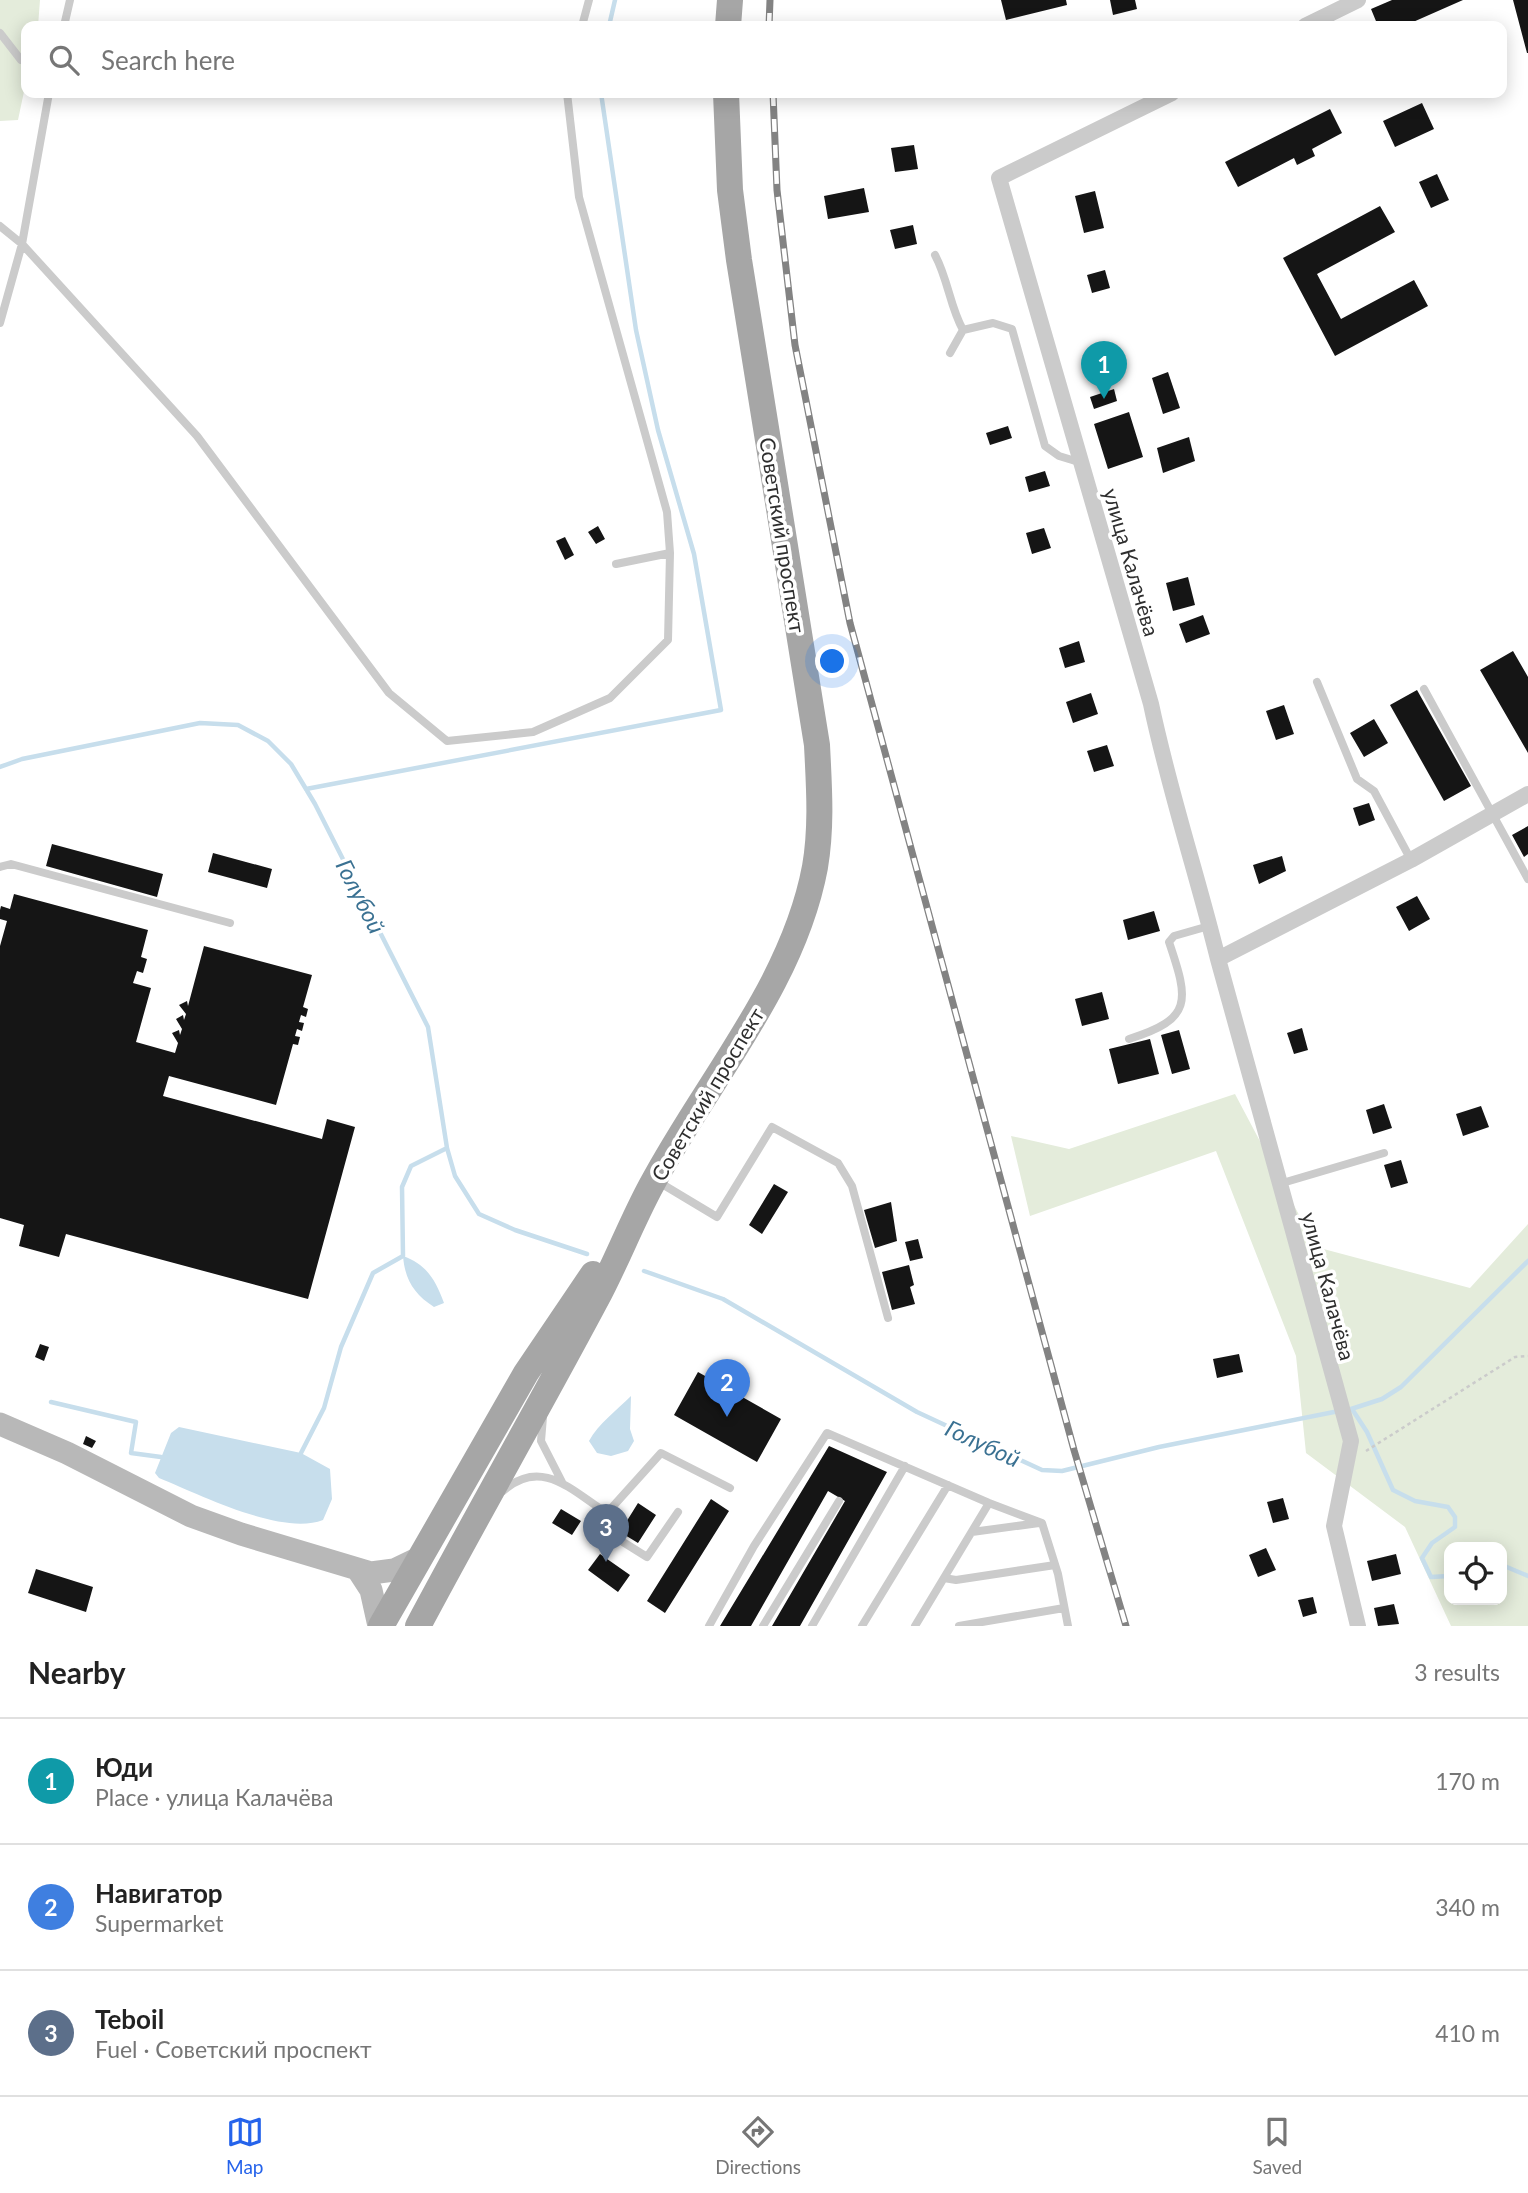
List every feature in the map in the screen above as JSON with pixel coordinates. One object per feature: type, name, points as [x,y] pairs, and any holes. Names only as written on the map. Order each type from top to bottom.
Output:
[{"type":"main road","points":[[728,21],[730,0]]},
{"type":"main road","name":"Советский проспект","points":[[418,1626],[598,1296],[652,1183],[686,1122],[765,996],[800,915],[814,869],[821,817],[817,745],[730,190],[726,98]]},
{"type":"main road","name":"Советский проспект","points":[[380,1626],[526,1373],[652,1183]]},
{"type":"street","points":[[1315,21],[1358,0]]},
{"type":"street","name":"улица Калачёва","points":[[1161,98],[999,178],[1082,463],[1351,1441],[1334,1526],[1358,1626]]},
{"type":"street","points":[[1218,959],[1411,860],[1528,794]]},
{"type":"street","points":[[0,1424],[67,1453],[191,1516],[358,1570],[382,1573],[421,1557]]},
{"type":"street","points":[[358,1570],[371,1590],[380,1626]]},
{"type":"lane","points":[[65,21],[70,0]]},
{"type":"lane","points":[[583,21],[589,0]]},
{"type":"lane","points":[[0,33],[21,61]]},
{"type":"lane","points":[[0,323],[22,244],[48,98]]},
{"type":"lane","points":[[0,226],[22,244],[197,436],[389,693],[447,741],[533,732],[610,698],[668,640],[670,553],[667,512],[579,197],[568,98]]},
{"type":"lane","points":[[935,255],[946,276],[956,318],[963,330]]},
{"type":"lane","points":[[950,353],[963,330],[993,323],[1012,330],[1045,446],[1059,456],[1082,463]]},
{"type":"lane","points":[[616,564],[670,553]]},
{"type":"lane","points":[[1317,682],[1357,779],[1374,791],[1411,860]]},
{"type":"lane","points":[[1424,689],[1528,879]]},
{"type":"lane","points":[[0,867],[11,864],[230,923]]},
{"type":"lane","points":[[1129,1039],[1157,1030],[1181,1009],[1183,994],[1169,942],[1174,936],[1209,926]]},
{"type":"lane","points":[[652,1183],[717,1217],[772,1127],[838,1163],[852,1186],[888,1318]]},
{"type":"lane","points":[[1279,1184],[1384,1153]]},
{"type":"lane","points":[[544,1396],[541,1441],[562,1482]]},
{"type":"lane","points":[[709,1626],[754,1546],[827,1433],[989,1503],[1042,1522]]},
{"type":"lane","points":[[678,1512],[647,1557],[599,1527],[607,1513],[661,1453],[730,1488]]},
{"type":"lane","points":[[812,1626],[905,1465]]},
{"type":"lane","points":[[481,1512],[519,1478],[541,1476],[562,1482],[607,1513]]},
{"type":"lane","points":[[862,1626],[948,1485]]},
{"type":"lane","points":[[763,1626],[839,1501]]},
{"type":"lane","points":[[915,1626],[989,1503]]},
{"type":"lane","points":[[972,1532],[1042,1522]]},
{"type":"lane","points":[[1042,1522],[1055,1565],[1068,1626]]},
{"type":"lane","points":[[944,1578],[956,1580],[1055,1565]]},
{"type":"lane","points":[[959,1626],[1065,1608]]},
{"type":"path","points":[[1346,1464],[1515,1357],[1528,1356]]},
{"type":"green space","points":[[0,0],[40,0],[38,21],[21,21],[23,98],[18,120],[0,121]]},
{"type":"green space","points":[[1235,1094],[1316,1247],[1470,1288],[1528,1224],[1528,1626],[1451,1626],[1405,1527],[1306,1453],[1296,1356],[1216,1151],[1030,1216],[1011,1136],[1069,1149]]},
{"type":"water","points":[[403,1256],[424,1268],[444,1303],[434,1307],[421,1297],[408,1279]]},
{"type":"water","points":[[631,1396],[630,1429],[634,1441],[628,1451],[611,1456],[597,1453],[589,1441]]},
{"type":"water","points":[[179,1427],[301,1453],[330,1469],[332,1499],[323,1520],[286,1523],[264,1518],[218,1503],[159,1478],[155,1473],[171,1433]]},
{"type":"building","points":[[1001,0],[1066,0],[1067,5],[1006,20]]},
{"type":"building","points":[[1110,0],[1135,0],[1137,9],[1113,15]]},
{"type":"building","points":[[1392,0],[1463,0],[1415,21],[1376,21],[1371,9]]},
{"type":"building","points":[[1513,0],[1528,0],[1528,53],[1527,53]]},
{"type":"building","points":[[1422,103],[1434,129],[1395,147],[1383,121]]},
{"type":"building","points":[[1330,109],[1342,133],[1312,149],[1315,156],[1297,165],[1294,158],[1238,187],[1225,162]]},
{"type":"building","points":[[914,145],[918,169],[895,172],[891,148]]},
{"type":"building","points":[[1437,174],[1449,200],[1431,208],[1419,182]]},
{"type":"building","points":[[864,188],[869,212],[828,219],[824,196]]},
{"type":"building","points":[[1095,191],[1104,228],[1084,233],[1075,196]]},
{"type":"building","points":[[1380,206],[1395,232],[1317,274],[1341,319],[1414,280],[1428,306],[1335,356],[1283,258]]},
{"type":"building","points":[[913,225],[917,244],[895,249],[890,230]]},
{"type":"building","points":[[1105,270],[1110,288],[1092,293],[1087,275]]},
{"type":"building","points":[[1168,372],[1180,408],[1163,414],[1152,378]]},
{"type":"building","points":[[1114,389],[1117,401],[1094,409],[1090,397]]},
{"type":"building","points":[[1129,412],[1143,457],[1108,469],[1094,424]]},
{"type":"building","points":[[1008,426],[1012,438],[990,445],[986,433]]},
{"type":"building","points":[[1189,437],[1195,461],[1163,473],[1157,448]]},
{"type":"building","points":[[1045,471],[1050,486],[1029,492],[1025,477]]},
{"type":"building","points":[[598,526],[605,539],[596,544],[588,532]]},
{"type":"building","points":[[1044,528],[1051,548],[1032,554],[1026,533]]},
{"type":"building","points":[[565,537],[574,555],[565,560],[556,541]]},
{"type":"building","points":[[1188,577],[1195,605],[1173,611],[1166,583]]},
{"type":"building","points":[[1203,615],[1210,634],[1186,643],[1179,624]]},
{"type":"building","points":[[1079,641],[1085,662],[1065,668],[1059,648]]},
{"type":"building","points":[[1513,651],[1528,677],[1528,753],[1480,670]]},
{"type":"building","points":[[1417,690],[1471,786],[1444,801],[1390,705]]},
{"type":"building","points":[[1091,693],[1098,714],[1073,723],[1066,702]]},
{"type":"building","points":[[1284,705],[1294,734],[1276,740],[1266,711]]},
{"type":"building","points":[[1374,719],[1388,743],[1364,757],[1350,733]]},
{"type":"building","points":[[1107,745],[1114,766],[1094,772],[1087,751]]},
{"type":"building","points":[[1369,803],[1375,820],[1359,826],[1353,808]]},
{"type":"building","points":[[1528,826],[1528,854],[1524,857],[1512,835]]},
{"type":"building","points":[[52,844],[163,874],[157,897],[46,866]]},
{"type":"building","points":[[213,853],[272,869],[267,888],[208,872]]},
{"type":"building","points":[[1282,856],[1286,871],[1259,884],[1253,865]]},
{"type":"building","points":[[14,894],[148,930],[141,957],[147,959],[143,973],[137,971],[133,983],[151,988],[136,1042],[175,1053],[178,1043],[172,1033],[179,1030],[180,1035],[182,1029],[176,1019],[183,1015],[184,1020],[186,1014],[179,1005],[187,1001],[188,1006],[204,946],[312,975],[303,1007],[308,1009],[306,1017],[301,1015],[299,1022],[304,1023],[302,1031],[297,1029],[295,1036],[300,1037],[298,1045],[293,1044],[276,1105],[169,1076],[163,1096],[322,1139],[327,1119],[355,1127],[308,1299],[66,1234],[59,1257],[19,1246],[24,1225],[0,1218],[0,946],[7,921],[0,919],[0,910],[1,906],[10,909]]},
{"type":"building","points":[[1417,896],[1430,919],[1409,931],[1396,907]]},
{"type":"building","points":[[1154,911],[1160,931],[1128,940],[1123,920]]},
{"type":"building","points":[[1102,992],[1109,1019],[1082,1026],[1075,999]]},
{"type":"building","points":[[1302,1028],[1308,1050],[1294,1054],[1287,1033]]},
{"type":"building","points":[[1179,1030],[1190,1069],[1172,1074],[1161,1035]]},
{"type":"building","points":[[1150,1039],[1159,1074],[1118,1084],[1109,1049]]},
{"type":"building","points":[[1384,1104],[1392,1128],[1373,1134],[1366,1110]]},
{"type":"building","points":[[1481,1106],[1489,1127],[1463,1136],[1456,1114]]},
{"type":"building","points":[[1401,1160],[1408,1183],[1391,1188],[1384,1165]]},
{"type":"building","points":[[774,1184],[788,1192],[762,1234],[749,1225]]},
{"type":"building","points":[[891,1202],[897,1241],[875,1248],[864,1210]]},
{"type":"building","points":[[918,1239],[923,1258],[910,1261],[905,1242]]},
{"type":"building","points":[[909,1265],[914,1285],[910,1287],[915,1304],[892,1310],[882,1272]]},
{"type":"building","points":[[40,1344],[49,1347],[44,1361],[35,1357]]},
{"type":"building","points":[[1239,1354],[1243,1372],[1217,1378],[1213,1359]]},
{"type":"building","points":[[698,1372],[781,1419],[757,1462],[674,1415]]},
{"type":"building","points":[[86,1436],[96,1441],[92,1448],[83,1444]]},
{"type":"building","points":[[829,1446],[887,1472],[800,1626],[772,1626],[845,1501],[828,1491],[751,1626],[720,1626]]},
{"type":"building","points":[[1283,1498],[1289,1519],[1273,1523],[1267,1502]]},
{"type":"building","points":[[711,1499],[729,1511],[665,1613],[647,1601]]},
{"type":"building","points":[[638,1503],[656,1515],[638,1543],[620,1532]]},
{"type":"building","points":[[561,1509],[581,1521],[572,1535],[552,1523]]},
{"type":"building","points":[[1266,1548],[1276,1570],[1258,1577],[1249,1555]]},
{"type":"building","points":[[600,1554],[630,1575],[618,1592],[588,1570]]},
{"type":"building","points":[[1396,1554],[1401,1574],[1372,1581],[1367,1561]]},
{"type":"building","points":[[36,1569],[93,1587],[86,1612],[28,1593]]},
{"type":"building","points":[[1313,1597],[1317,1613],[1303,1617],[1298,1600]]},
{"type":"building","points":[[1394,1604],[1399,1624],[1378,1626],[1374,1608]]},
{"type":"waterway","points":[[610,21],[615,0]]},
{"type":"waterway","points":[[306,789],[721,710],[694,554],[658,430],[636,330],[602,98]]},
{"type":"waterway","name":"Голубой","points":[[0,767],[22,759],[200,723],[238,725],[268,741],[291,764],[315,804],[428,1027],[447,1148],[455,1176],[479,1214],[515,1230],[587,1254]]},
{"type":"waterway","points":[[301,1453],[324,1408],[341,1347],[373,1273],[403,1256],[402,1187],[411,1166],[447,1148]]},
{"type":"waterway","name":"Голубой","points":[[1348,1410],[1382,1399],[1401,1387],[1528,1261]]},
{"type":"waterway","name":"Голубой","points":[[644,1271],[723,1299],[917,1412],[1042,1470],[1062,1471],[1159,1447],[1339,1411]]},
{"type":"waterway","points":[[51,1402],[136,1422],[131,1453],[161,1457]]},
{"type":"waterway","name":"Голубой","points":[[1352,1409],[1367,1432],[1393,1490],[1415,1501],[1448,1507],[1455,1517],[1455,1527],[1432,1543],[1422,1558],[1431,1577],[1444,1576]]},
{"type":"waterway","name":"Голубой","points":[[1507,1567],[1528,1576]]},
{"type":"railway","points":[[769,21],[770,0]]},
{"type":"railway","points":[[773,98],[777,190],[795,345],[850,623],[1074,1450],[1126,1626]]},
{"type":"place","name":"Юди","points":[[1104,399]]},
{"type":"place","name":"Навигатор","points":[[727,1417]]},
{"type":"place","name":"Teboil","points":[[606,1562]]}]
